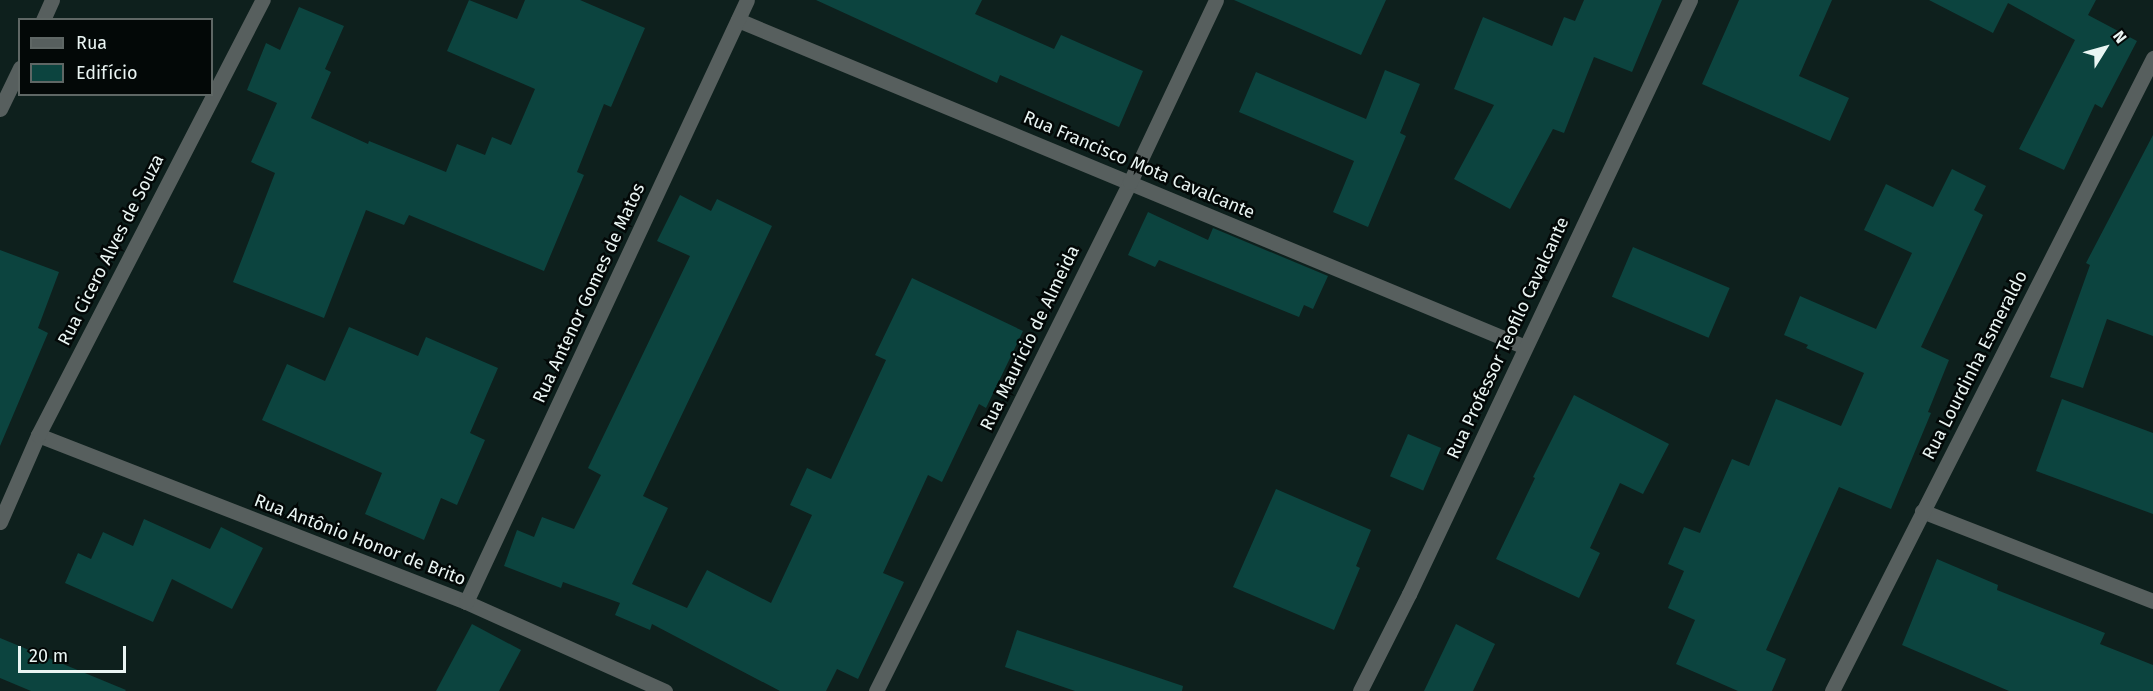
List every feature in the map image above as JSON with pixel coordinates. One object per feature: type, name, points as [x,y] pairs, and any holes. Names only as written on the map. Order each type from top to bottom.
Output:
[{"type":"street","points":[[44,18],[52,0]]},
{"type":"street","name":"Rua Cicero Alves de Souza","points":[[0,522],[38,435],[263,0]]},
{"type":"street","name":"Rua Antenor Gomes de Matos","points":[[466,602],[747,0]]},
{"type":"street","name":"Rua Mauricio de Almeida","points":[[876,691],[1130,182],[1216,0]]},
{"type":"street","name":"Rua Professor Teofilo Cavalcante","points":[[1360,691],[1409,594],[1690,0]]},
{"type":"street","name":"Rua Francisco Mota Cavalcante","points":[[738,20],[1525,347]]},
{"type":"street","name":"Rua Lourdinha Esmeraldo","points":[[1832,691],[2153,58]]},
{"type":"street","points":[[0,110],[18,72]]},
{"type":"street","name":"Rua Antônio Honor de Brito","points":[[38,435],[466,602],[664,691]]},
{"type":"street","points":[[1922,511],[2153,602]]},
{"type":"building","points":[[469,0],[517,19],[525,0],[580,0],[645,28],[611,107],[604,104],[577,172],[584,175],[544,271],[409,215],[404,225],[366,210],[324,318],[233,282],[275,173],[251,162],[277,103],[247,90],[266,43],[280,50],[299,7],[344,26],[325,69],[331,72],[311,118],[368,144],[369,141],[446,172],[457,144],[485,155],[492,137],[511,145],[535,89],[447,51]]},
{"type":"building","points":[[816,0],[982,0],[975,14],[1054,49],[1061,35],[1143,71],[1119,127],[1000,75],[997,83]]},
{"type":"building","points":[[1234,0],[1386,0],[1361,55]]},
{"type":"building","points":[[1584,0],[1662,0],[1632,72],[1594,57],[1564,133],[1553,129],[1510,209],[1454,179],[1494,105],[1454,89],[1483,17],[1552,46],[1564,17],[1575,21]]},
{"type":"building","points":[[1739,0],[1832,0],[1799,76],[1849,98],[1830,141],[1702,84]]},
{"type":"building","points":[[1929,0],[2096,0],[2088,15],[2137,41],[2102,108],[2095,104],[2064,170],[2019,149],[2075,40],[2008,3],[1993,33]]},
{"type":"building","points":[[1385,70],[1420,84],[1400,133],[1406,136],[1368,227],[1333,212],[1354,161],[1239,112],[1256,72],[1366,119]]},
{"type":"building","points":[[2153,135],[2153,336],[2107,319],[2083,388],[2050,377],[2090,265],[2086,263]]},
{"type":"building","points":[[1952,169],[1986,186],[1974,210],[1983,215],[1921,347],[1949,360],[1928,412],[1931,413],[1891,509],[1839,487],[1766,650],[1786,659],[1772,691],[1738,691],[1676,664],[1695,620],[1668,608],[1684,571],[1668,564],[1684,527],[1700,533],[1732,459],[1749,466],[1776,399],[1841,426],[1864,373],[1806,348],[1808,345],[1784,335],[1800,296],[1876,329],[1912,253],[1864,230],[1886,184],[1933,207]]},
{"type":"building","points":[[680,195],[711,211],[717,199],[772,226],[643,496],[668,508],[632,584],[687,608],[707,570],[771,603],[812,515],[790,505],[807,468],[831,479],[886,360],[875,355],[912,278],[1023,331],[986,408],[979,404],[942,482],[928,475],[883,573],[904,582],[858,679],[837,669],[826,691],[780,691],[652,624],[650,630],[615,615],[620,603],[563,582],[561,588],[504,566],[517,530],[534,537],[542,517],[574,529],[601,475],[588,468],[690,256],[657,241]]},
{"type":"building","points":[[1148,212],[1208,240],[1213,228],[1328,276],[1313,309],[1304,305],[1299,317],[1159,260],[1155,267],[1128,255]]},
{"type":"building","points":[[1633,247],[1730,288],[1709,338],[1612,297]]},
{"type":"building","points":[[0,250],[59,272],[38,328],[48,333],[0,446]]},
{"type":"building","points":[[349,327],[418,356],[426,337],[498,368],[470,433],[485,440],[457,505],[441,498],[424,540],[365,514],[382,473],[262,420],[287,364],[325,381]]},
{"type":"building","points":[[1574,395],[1669,444],[1643,494],[1620,483],[1590,548],[1600,553],[1579,598],[1496,559],[1535,478],[1533,477]]},
{"type":"building","points":[[2062,399],[2153,433],[2153,514],[2036,471]]},
{"type":"building","points":[[1408,434],[1441,448],[1423,490],[1390,476]]},
{"type":"building","points":[[1276,489],[1371,530],[1356,566],[1360,568],[1334,630],[1233,587]]},
{"type":"building","points":[[144,519],[210,549],[221,527],[263,548],[232,609],[172,579],[153,622],[65,583],[78,553],[91,559],[103,532],[133,546]]},
{"type":"building","points":[[1937,559],[1998,585],[1997,590],[2105,633],[2100,644],[2153,665],[2153,691],[2009,691],[1902,645]]},
{"type":"building","points":[[472,624],[521,650],[499,691],[436,691]]},
{"type":"building","points":[[1456,624],[1495,644],[1473,691],[1424,691]]},
{"type":"building","points":[[1017,630],[1183,686],[1182,691],[1075,691],[1005,667]]},
{"type":"building","points":[[0,638],[126,690],[31,691],[0,678]]}]
